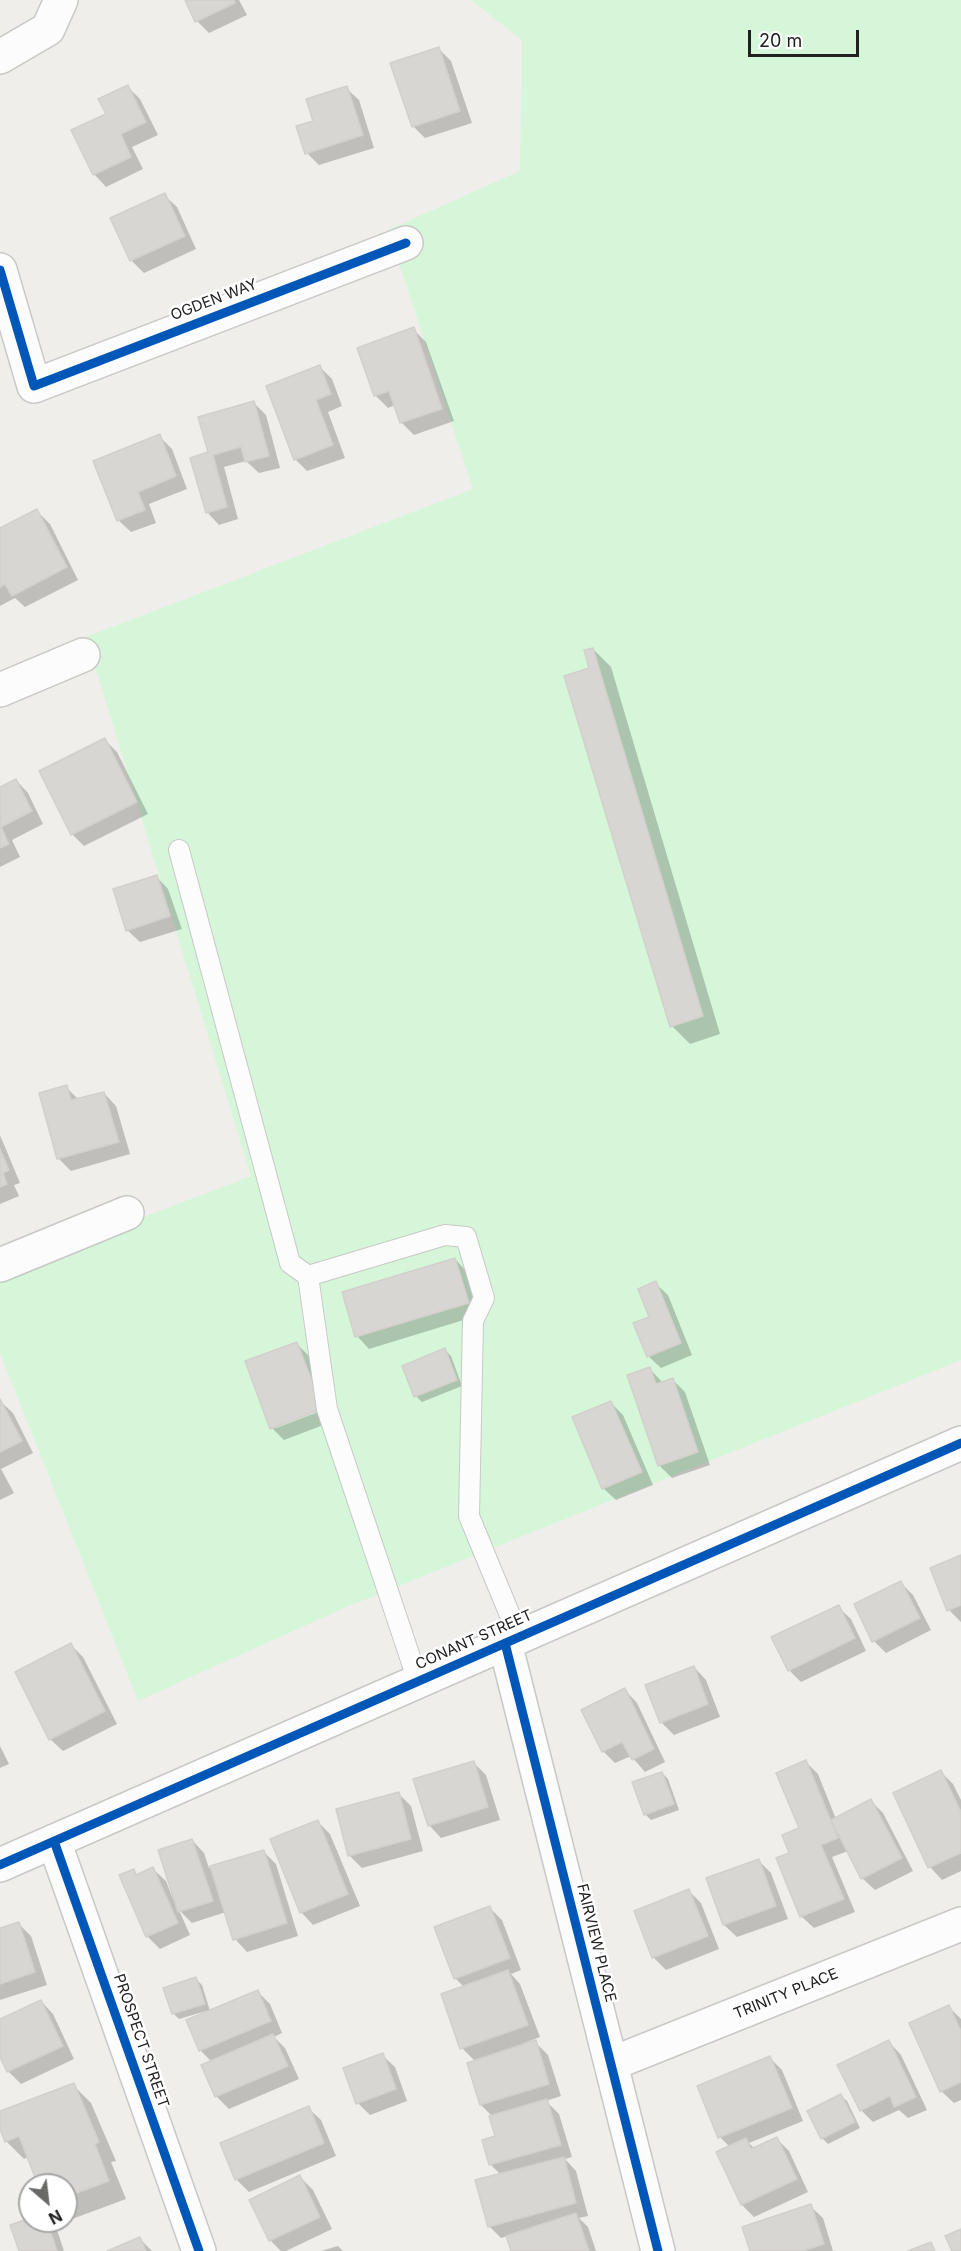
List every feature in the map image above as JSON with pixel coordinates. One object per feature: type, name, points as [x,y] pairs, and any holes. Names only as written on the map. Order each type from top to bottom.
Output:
[{"type":"street","points":[[6,54],[48,29],[61,0]]},
{"type":"street","name":"OGDEN WAY","points":[[0,270],[34,386],[406,243]]},
{"type":"street","points":[[0,690],[83,654]]},
{"type":"street","points":[[0,1265],[127,1213]]},
{"type":"street","name":"CONANT STREET","points":[[0,1865],[961,1443]]},
{"type":"street","name":"FAIRVIEW PLACE","points":[[512,1640],[611,2064],[658,2251]]},
{"type":"street","name":"PROSPECT STREET","points":[[54,1841],[199,2251]]},
{"type":"street","name":"TRINITY PLACE","points":[[611,2064],[961,1924]]},
{"type":"lane","points":[[179,850],[290,1263],[308,1276],[327,1410],[418,1681]]},
{"type":"lane","points":[[308,1276],[446,1235],[466,1237],[484,1298],[473,1321],[469,1516],[512,1640]]},
{"type":"green space","points":[[471,0],[961,0],[961,1360],[344,1608],[138,1701],[0,1353],[0,1272],[251,1176],[86,637],[473,489],[388,230],[520,171],[522,40]]},
{"type":"building","points":[[185,0],[234,0],[235,3],[195,22]]},
{"type":"building","points":[[439,47],[460,111],[412,127],[390,63]]},
{"type":"building","points":[[128,85],[146,122],[121,134],[131,157],[93,175],[71,130],[106,114],[98,99]]},
{"type":"building","points":[[347,86],[363,135],[305,154],[296,126],[313,121],[306,99]]},
{"type":"building","points":[[165,193],[185,236],[130,261],[110,218]]},
{"type":"building","points":[[414,327],[442,409],[400,423],[389,391],[374,396],[357,348]]},
{"type":"building","points":[[320,365],[331,394],[316,400],[333,445],[294,460],[266,386]]},
{"type":"building","points":[[254,401],[269,456],[245,462],[241,447],[213,455],[227,507],[206,513],[190,458],[208,452],[198,417]]},
{"type":"building","points":[[160,434],[176,476],[138,492],[145,510],[117,521],[93,461]]},
{"type":"building","points":[[37,509],[67,567],[12,596],[5,584],[0,587],[0,528]]},
{"type":"building","points":[[593,648],[703,1016],[670,1027],[564,676],[589,668],[584,650]]},
{"type":"building","points":[[105,738],[137,802],[71,835],[39,771]]},
{"type":"building","points":[[16,779],[32,811],[1,827],[9,844],[0,848],[0,787]]},
{"type":"building","points":[[157,875],[170,916],[126,931],[113,889]]},
{"type":"building","points":[[67,1085],[71,1100],[104,1092],[119,1142],[57,1159],[39,1093]]},
{"type":"building","points":[[0,1149],[9,1170],[3,1173],[7,1184],[0,1187]]},
{"type":"building","points":[[455,1258],[469,1303],[355,1337],[342,1292]]},
{"type":"building","points":[[656,1281],[681,1343],[647,1357],[633,1323],[649,1317],[638,1289]]},
{"type":"building","points":[[297,1342],[323,1409],[270,1429],[245,1361]]},
{"type":"building","points":[[445,1348],[457,1380],[414,1397],[402,1366]]},
{"type":"building","points":[[650,1367],[656,1384],[673,1378],[698,1452],[658,1466],[627,1375]]},
{"type":"building","points":[[0,1399],[22,1441],[0,1452]]},
{"type":"building","points":[[611,1401],[642,1472],[602,1489],[572,1417]]},
{"type":"building","points":[[961,1555],[961,1605],[947,1611],[930,1568]]},
{"type":"building","points":[[901,1581],[920,1618],[872,1642],[854,1604]]},
{"type":"building","points":[[839,1605],[855,1638],[788,1671],[771,1637]]},
{"type":"building","points":[[71,1643],[105,1711],[49,1740],[15,1672]]},
{"type":"building","points":[[694,1666],[708,1704],[660,1723],[645,1685]]},
{"type":"building","points":[[625,1688],[654,1749],[632,1760],[622,1742],[602,1752],[581,1710]]},
{"type":"building","points":[[806,1760],[838,1838],[821,1845],[844,1899],[800,1917],[776,1858],[789,1853],[782,1835],[799,1828],[776,1773]]},
{"type":"building","points":[[474,1761],[488,1807],[428,1826],[413,1779]]},
{"type":"building","points":[[941,1770],[961,1812],[961,1853],[928,1868],[893,1793]]},
{"type":"building","points":[[662,1772],[674,1804],[644,1815],[632,1782]]},
{"type":"building","points":[[399,1792],[411,1839],[348,1856],[336,1809]]},
{"type":"building","points":[[871,1799],[902,1858],[861,1879],[831,1820]]},
{"type":"building","points":[[318,1820],[348,1894],[300,1913],[270,1839]]},
{"type":"building","points":[[192,1839],[213,1901],[178,1912],[158,1850]]},
{"type":"building","points":[[264,1850],[287,1923],[233,1940],[210,1866]]},
{"type":"building","points":[[759,1859],[776,1906],[723,1925],[706,1878]]},
{"type":"building","points":[[153,1867],[178,1923],[146,1937],[119,1875],[134,1869],[136,1875]]},
{"type":"building","points":[[689,1889],[708,1936],[652,1958],[634,1911]]},
{"type":"building","points":[[490,1906],[510,1958],[454,1979],[434,1927]]},
{"type":"building","points":[[19,1922],[35,1972],[0,1984],[0,1928]]},
{"type":"building","points":[[508,1970],[528,2025],[460,2049],[441,1994]]},
{"type":"building","points":[[196,1977],[205,2004],[172,2014],[163,1988]]},
{"type":"building","points":[[258,1990],[271,2021],[199,2051],[186,2020]]},
{"type":"building","points":[[41,2000],[63,2046],[7,2072],[0,2057],[0,2019]]},
{"type":"building","points":[[949,2005],[961,2031],[961,2082],[940,2092],[909,2023]]},
{"type":"building","points":[[273,2034],[288,2066],[215,2097],[201,2065]]},
{"type":"building","points":[[536,2040],[549,2084],[480,2105],[467,2063]]},
{"type":"building","points":[[889,2040],[916,2097],[894,2107],[890,2096],[860,2111],[837,2065]]},
{"type":"building","points":[[383,2053],[396,2089],[356,2104],[343,2068]]},
{"type":"building","points":[[770,2056],[792,2108],[718,2138],[697,2086]]},
{"type":"building","points":[[74,2083],[99,2142],[95,2144],[109,2181],[78,2193],[78,2173],[33,2173],[19,2136],[5,2142],[0,2129],[0,2111]]},
{"type":"building","points":[[841,2094],[855,2122],[821,2139],[807,2111]]},
{"type":"building","points":[[547,2099],[561,2145],[489,2165],[482,2140],[495,2136],[489,2116]]},
{"type":"building","points":[[309,2106],[324,2143],[235,2180],[220,2143]]},
{"type":"building","points":[[777,2137],[797,2179],[741,2205],[716,2152],[746,2138],[751,2149]]},
{"type":"building","points":[[564,2157],[576,2203],[488,2227],[475,2180]]},
{"type":"building","points":[[300,2175],[320,2217],[269,2241],[249,2200]]},
{"type":"building","points":[[811,2204],[824,2244],[802,2251],[750,2251],[742,2227]]},
{"type":"building","points":[[576,2213],[589,2251],[511,2251],[506,2236]]},
{"type":"building","points":[[18,2222],[18,2233],[51,2233],[57,2251],[19,2251],[10,2225]]},
{"type":"building","points":[[961,2229],[961,2251],[952,2251],[945,2236]]},
{"type":"building","points":[[140,2237],[146,2251],[107,2251]]},
{"type":"building","points":[[931,2242],[935,2251],[908,2251]]},
{"type":"cycle path","points":[[0,270],[34,386],[406,243]]},
{"type":"cycle path","points":[[0,1865],[961,1443]]},
{"type":"cycle path","points":[[505,1643],[658,2251]]},
{"type":"cycle path","points":[[54,1841],[199,2251]]}]
